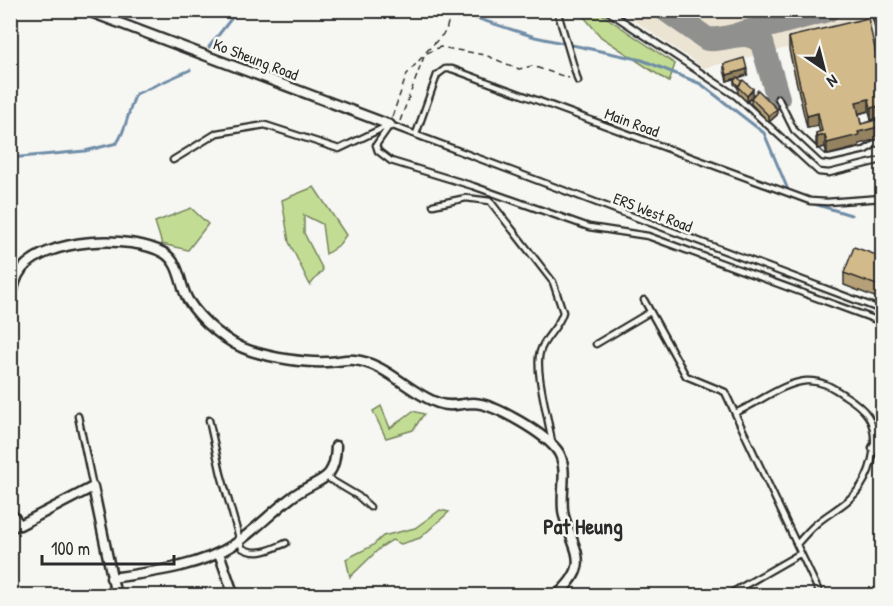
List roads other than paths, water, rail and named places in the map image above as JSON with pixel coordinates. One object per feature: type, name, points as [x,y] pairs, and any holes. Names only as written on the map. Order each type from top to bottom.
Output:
[{"type":"street","name":"Ko Sheung Road","points":[[86,10],[390,125]]},
{"type":"street","points":[[10,303],[14,282],[22,268],[43,255],[85,242],[106,240],[136,246],[163,253],[176,264],[192,306],[201,317],[240,347],[266,355],[326,362],[355,360],[384,371],[440,404],[488,406],[552,445],[562,463],[562,509],[578,553],[579,564],[576,574],[556,596]]},
{"type":"street","points":[[111,578],[168,569],[219,553],[239,541],[294,496],[326,477],[335,465],[336,446]]},
{"type":"street","points":[[10,512],[20,525],[93,487],[116,596]]},
{"type":"street","points":[[219,553],[234,596]]},
{"type":"lane","points":[[557,10],[578,81]]},
{"type":"lane","points":[[606,10],[736,96],[819,172],[829,173],[882,160]]},
{"type":"lane","points":[[874,10],[882,38]]},
{"type":"lane","name":"Main Road","points":[[416,134],[437,75],[452,69],[810,201],[882,198]]},
{"type":"lane","points":[[778,98],[794,130],[823,157],[830,158],[866,150],[882,140]]},
{"type":"lane","points":[[173,160],[211,136],[225,131],[270,125],[339,149],[390,125]]},
{"type":"lane","name":"Ko Sheung Road","points":[[390,125],[416,134]]},
{"type":"lane","points":[[390,125],[376,145],[378,151],[391,161],[473,186],[588,227],[648,236],[882,322]]},
{"type":"lane","name":"ERS West Road","points":[[416,134],[748,262],[882,310]]},
{"type":"lane","points":[[433,205],[466,198],[490,201],[553,282],[563,312],[557,328],[540,352],[540,368],[552,445]]},
{"type":"lane","points":[[644,300],[686,376],[725,392],[821,596]]},
{"type":"lane","points":[[596,344],[650,312]]},
{"type":"lane","points":[[735,413],[795,383],[824,383],[854,401],[868,416],[878,450],[862,486],[850,500],[816,524],[797,544]]},
{"type":"lane","points":[[78,416],[93,487]]},
{"type":"lane","points":[[209,420],[242,548],[253,552],[271,550],[286,543]]},
{"type":"lane","points":[[326,477],[358,496],[370,507]]},
{"type":"lane","points":[[10,531],[20,525]]},
{"type":"lane","points":[[726,596],[801,553]]},
{"type":"waterway","points":[[209,47],[238,10]]},
{"type":"waterway","points":[[451,10],[535,37],[642,60],[701,84],[764,133],[791,197],[796,198]]},
{"type":"waterway","points":[[10,158],[85,151],[117,143],[136,94],[190,70]]},
{"type":"waterway","points":[[811,203],[851,215]]},
{"type":"district","name":"Pat Heung","points":[[583,526]]}]
